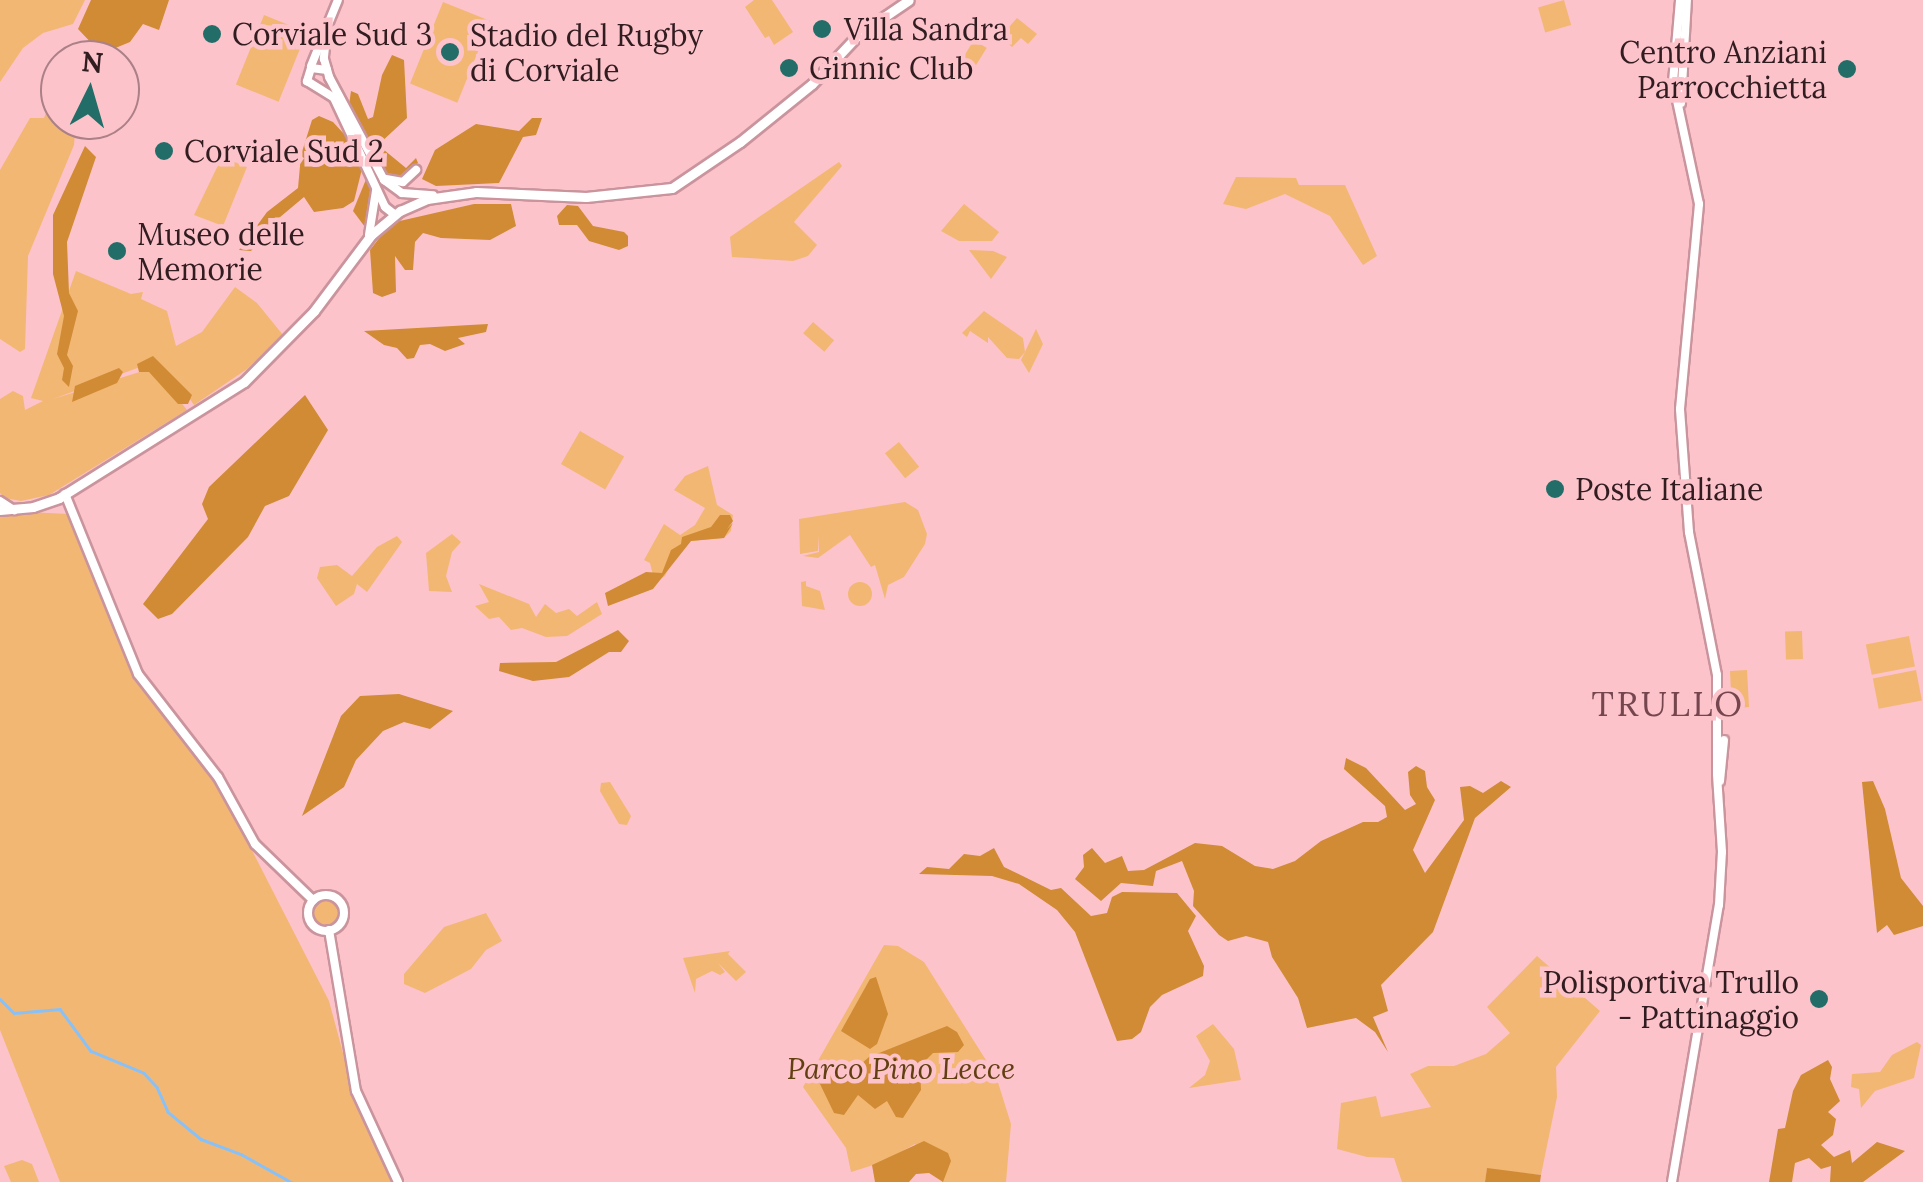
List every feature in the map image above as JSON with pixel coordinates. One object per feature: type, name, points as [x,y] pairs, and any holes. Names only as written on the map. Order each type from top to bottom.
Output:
[{"type":"main road","points":[[0,510],[14,510],[65,494],[244,382],[314,311],[368,240],[397,212],[448,195],[484,192],[586,197],[672,188],[701,172],[759,128],[808,88],[859,34],[909,0]]},
{"type":"street","points":[[338,0],[307,82],[334,98],[376,172],[390,187],[405,194],[448,195]]},
{"type":"street","points":[[1672,1182],[1720,891],[1722,679],[1697,552],[1686,417],[1704,216],[1701,178],[1679,89],[1683,0]]},
{"type":"street","points":[[327,28],[328,74],[376,172],[385,207],[397,212],[416,170],[399,182],[376,172]]},
{"type":"street","points":[[309,70],[316,66],[328,74]]},
{"type":"street","points":[[318,88],[328,74]]},
{"type":"street","points":[[368,240],[377,199],[376,172]]},
{"type":"street","points":[[65,494],[138,674],[218,777],[256,844],[313,900]]},
{"type":"street","points":[[0,501],[14,510]]},
{"type":"street","points":[[324,894],[340,902],[343,919],[329,930],[310,922],[308,911],[313,900],[324,894]]},
{"type":"street","points":[[329,930],[356,1090],[398,1182]]},
{"type":"green space","points":[[0,0],[85,0],[73,24],[43,33],[23,48],[0,82]]},
{"type":"green space","points":[[91,0],[169,0],[159,30],[143,24],[131,40],[88,40],[78,29]]},
{"type":"green space","points":[[754,0],[772,0],[793,32],[774,45],[769,36],[765,38],[745,7]]},
{"type":"green space","points":[[1564,0],[1571,25],[1545,32],[1538,7]]},
{"type":"green space","name":"Stadio del Rugby di Corviale","points":[[443,2],[490,21],[457,103],[410,84]]},
{"type":"green space","points":[[264,15],[307,32],[279,102],[236,85]]},
{"type":"green space","points":[[1017,18],[1037,34],[1028,44],[1021,38],[1012,47],[993,30],[1001,21],[1009,27]]},
{"type":"green space","points":[[974,40],[987,48],[971,73],[959,65]]},
{"type":"green space","points":[[392,55],[404,60],[407,118],[378,145],[406,168],[416,158],[418,163],[398,179],[383,171],[349,105],[351,91],[358,94],[368,119],[373,117],[382,75]]},
{"type":"green space","points":[[319,116],[333,122],[355,146],[362,169],[354,201],[343,208],[314,212],[304,197],[273,223],[251,251],[239,250],[267,212],[298,188],[301,155],[312,120]]},
{"type":"green space","points":[[30,118],[40,118],[40,140],[74,140],[28,256],[25,349],[20,352],[0,339],[0,170]]},
{"type":"green space","points":[[532,118],[542,118],[536,135],[523,137],[499,183],[436,186],[422,179],[435,150],[476,124],[519,131]]},
{"type":"green space","points":[[85,146],[96,157],[67,242],[69,293],[78,311],[67,355],[73,366],[69,387],[62,380],[64,368],[57,354],[64,316],[53,274],[53,215]]},
{"type":"green space","points":[[222,157],[247,167],[223,226],[194,215]]},
{"type":"green space","points":[[839,162],[842,166],[794,222],[817,245],[808,256],[793,261],[732,257],[730,237]]},
{"type":"green space","points":[[367,177],[373,196],[370,223],[365,227],[353,211]]},
{"type":"green space","points":[[1236,177],[1296,178],[1299,185],[1345,185],[1377,256],[1363,265],[1330,216],[1285,194],[1246,209],[1223,204]]},
{"type":"green space","points":[[474,204],[511,204],[516,226],[490,240],[441,238],[423,233],[415,242],[413,270],[405,270],[395,256],[396,292],[382,297],[373,293],[370,250],[391,223]]},
{"type":"green space","points":[[964,204],[999,232],[992,241],[959,241],[941,231]]},
{"type":"green space","points":[[567,205],[578,206],[593,226],[624,232],[628,246],[619,250],[589,241],[577,225],[559,225],[557,216]]},
{"type":"green space","points":[[969,250],[993,251],[1007,257],[991,279]]},
{"type":"green space","points":[[76,271],[131,294],[143,292],[141,299],[167,311],[176,346],[202,332],[235,287],[257,303],[283,335],[247,369],[194,405],[179,383],[151,363],[53,399],[146,370],[165,382],[187,410],[49,495],[21,501],[5,498],[0,493],[0,399],[13,391],[23,396],[25,410],[43,401],[31,398]]},
{"type":"green space","points":[[984,311],[1023,338],[1025,352],[1019,359],[1007,358],[988,337],[988,343],[970,331],[967,337],[962,333]]},
{"type":"green space","points":[[813,322],[834,340],[824,352],[803,333]]},
{"type":"green space","points":[[488,324],[486,332],[458,338],[465,344],[445,351],[430,344],[420,345],[414,358],[407,359],[397,348],[384,345],[364,331]]},
{"type":"green space","points":[[1036,329],[1043,344],[1029,373],[1021,360]]},
{"type":"green space","points":[[153,356],[192,395],[188,404],[178,404],[149,372],[139,372],[137,364]]},
{"type":"green space","points":[[119,368],[123,372],[117,383],[72,402],[75,386]]},
{"type":"green space","points":[[305,395],[328,430],[289,496],[265,506],[248,537],[172,614],[158,619],[143,604],[208,519],[202,504],[209,487]]},
{"type":"green space","points":[[580,431],[624,456],[605,489],[561,464]]},
{"type":"green space","points":[[899,442],[919,467],[905,478],[885,453]]},
{"type":"green space","points":[[708,466],[717,505],[733,515],[731,531],[724,538],[691,541],[674,557],[665,576],[655,583],[650,563],[644,560],[664,524],[680,535],[695,525],[705,508],[674,490],[685,476]]},
{"type":"green space","points":[[905,502],[918,510],[927,534],[925,544],[904,577],[888,585],[885,599],[875,565],[871,567],[850,535],[818,558],[803,556],[819,552],[819,536],[818,551],[800,554],[799,519]]},
{"type":"green space","points":[[0,504],[27,512],[69,514],[132,670],[214,776],[329,1001],[356,1101],[395,1182],[60,1182],[0,1030]]},
{"type":"green space","points":[[720,515],[730,515],[733,521],[724,538],[691,541],[653,589],[608,606],[605,593],[646,572],[662,573],[671,550],[681,544],[682,537],[711,527]]},
{"type":"green space","points":[[452,534],[461,542],[452,552],[446,576],[452,592],[429,591],[426,553]]},
{"type":"green space","points":[[397,536],[402,542],[367,592],[357,584],[354,594],[336,606],[317,578],[320,567],[337,565],[352,576],[377,547]]},
{"type":"green space","points":[[806,581],[806,586],[820,591],[825,610],[802,606],[801,582]]},
{"type":"green space","points":[[860,582],[869,585],[869,603],[860,606],[851,603],[848,594],[851,585]]},
{"type":"green space","points":[[479,584],[529,604],[536,617],[545,604],[556,613],[569,609],[577,616],[597,602],[602,614],[567,636],[546,637],[522,628],[511,630],[499,617],[489,619],[475,606],[489,602]]},
{"type":"green space","points":[[618,630],[629,641],[621,652],[609,652],[569,677],[533,681],[499,671],[500,663],[556,662]]},
{"type":"green space","points":[[1802,631],[1803,659],[1786,660],[1785,632]]},
{"type":"green space","points":[[1909,636],[1915,666],[1872,675],[1866,644]]},
{"type":"green space","points":[[1747,670],[1749,707],[1739,708],[1738,692],[1731,692],[1730,671]]},
{"type":"green space","points":[[1916,670],[1922,700],[1879,709],[1873,678]]},
{"type":"green space","points":[[399,694],[453,711],[430,729],[404,722],[383,731],[356,760],[344,787],[302,816],[341,716],[360,696]]},
{"type":"green space","points":[[1346,758],[1366,768],[1405,810],[1416,804],[1410,795],[1408,772],[1416,766],[1425,771],[1427,787],[1435,800],[1413,850],[1425,873],[1464,820],[1460,787],[1470,786],[1483,793],[1501,781],[1511,787],[1475,818],[1433,932],[1381,985],[1388,1011],[1373,1017],[1388,1052],[1375,1032],[1356,1018],[1307,1028],[1298,998],[1272,957],[1268,942],[1246,936],[1228,941],[1219,935],[1193,906],[1194,891],[1182,861],[1156,871],[1153,886],[1121,883],[1101,901],[1075,879],[1084,867],[1083,855],[1092,848],[1105,863],[1122,856],[1128,871],[1144,870],[1195,843],[1222,846],[1255,866],[1273,869],[1295,861],[1321,841],[1363,822],[1378,822],[1387,817],[1385,806],[1344,769]]},
{"type":"green space","points":[[1873,781],[1885,809],[1901,878],[1923,906],[1923,926],[1894,935],[1887,925],[1877,933],[1862,782]]},
{"type":"green space","points":[[610,782],[631,816],[627,825],[619,824],[600,791],[601,783]]},
{"type":"green space","points":[[994,848],[1004,867],[1051,890],[1061,888],[1091,916],[1107,913],[1112,897],[1122,892],[1177,893],[1196,916],[1188,931],[1204,966],[1203,976],[1162,995],[1150,1007],[1141,1032],[1132,1039],[1117,1041],[1075,932],[1057,910],[1019,884],[992,876],[919,874],[927,867],[949,869],[964,854],[980,856]]},
{"type":"green space","points":[[326,899],[335,903],[339,912],[335,921],[326,925],[317,921],[313,912],[317,903]]},
{"type":"green space","points":[[486,913],[502,941],[486,950],[471,969],[425,993],[404,984],[404,974],[444,927]]},
{"type":"green space","name":"Parco Pino Lecce","points":[[884,945],[898,946],[924,962],[996,1076],[1011,1124],[1006,1182],[943,1182],[915,1144],[883,1162],[851,1172],[846,1148],[803,1087]]},
{"type":"green space","points":[[730,951],[728,954],[746,972],[736,981],[718,963],[725,972],[720,975],[712,971],[696,979],[695,993],[683,958]]},
{"type":"green space","points":[[1537,956],[1600,1011],[1556,1067],[1557,1097],[1541,1175],[1487,1169],[1485,1182],[1402,1182],[1394,1158],[1367,1157],[1337,1149],[1341,1103],[1376,1096],[1381,1117],[1431,1107],[1410,1074],[1428,1066],[1454,1066],[1486,1054],[1510,1033],[1487,1007]]},
{"type":"green space","points":[[876,977],[888,1014],[877,1044],[870,1049],[841,1031],[870,979]]},
{"type":"green space","points":[[1213,1024],[1234,1049],[1241,1080],[1189,1088],[1205,1075],[1210,1061],[1196,1036]]},
{"type":"green space","points":[[947,1026],[957,1032],[964,1045],[958,1052],[933,1053],[920,1066],[921,1090],[903,1118],[896,1117],[887,1101],[875,1109],[858,1095],[844,1115],[834,1113],[819,1082],[825,1068],[838,1062],[854,1070],[869,1057]]},
{"type":"green space","points":[[1917,1042],[1921,1045],[1914,1078],[1875,1091],[1861,1108],[1859,1089],[1851,1087],[1852,1074],[1880,1072],[1892,1055]]},
{"type":"green space","points":[[1828,1060],[1832,1067],[1830,1079],[1840,1101],[1828,1112],[1836,1119],[1833,1135],[1821,1145],[1834,1157],[1850,1150],[1852,1163],[1877,1142],[1905,1151],[1863,1182],[1830,1182],[1831,1166],[1821,1169],[1809,1158],[1795,1163],[1792,1182],[1769,1182],[1778,1129],[1785,1128],[1793,1091],[1801,1075]]},
{"type":"green space","points":[[924,1141],[948,1153],[951,1161],[943,1182],[929,1173],[916,1174],[909,1182],[875,1182],[872,1165]]},
{"type":"green space","points":[[22,1160],[32,1164],[39,1182],[11,1182],[4,1166]]},
{"type":"green space","points":[[1487,1168],[1541,1175],[1540,1182],[1485,1182]]},
{"type":"waterway","points":[[0,999],[14,1013],[60,1009],[91,1051],[144,1073],[157,1087],[168,1112],[201,1139],[241,1154],[291,1182]]},
{"type":"place","name":"Villa Sandra","points":[[822,29]]},
{"type":"place","name":"Corviale Sud 3","points":[[212,34]]},
{"type":"place","name":"Stadio del Rugby di Corviale","points":[[450,52]]},
{"type":"place","name":"Ginnic Club","points":[[789,68]]},
{"type":"place","name":"Centro Anziani Parrocchietta","points":[[1847,69]]},
{"type":"place","name":"Corviale Sud 2","points":[[164,151]]},
{"type":"place","name":"Museo delle Memorie","points":[[117,251]]},
{"type":"place","name":"Poste Italiane","points":[[1555,489]]},
{"type":"place","name":"Polisportiva Trullo - Pattinaggio","points":[[1819,999]]},
{"type":"district","name":"TRULLO","points":[[1668,704]]}]
